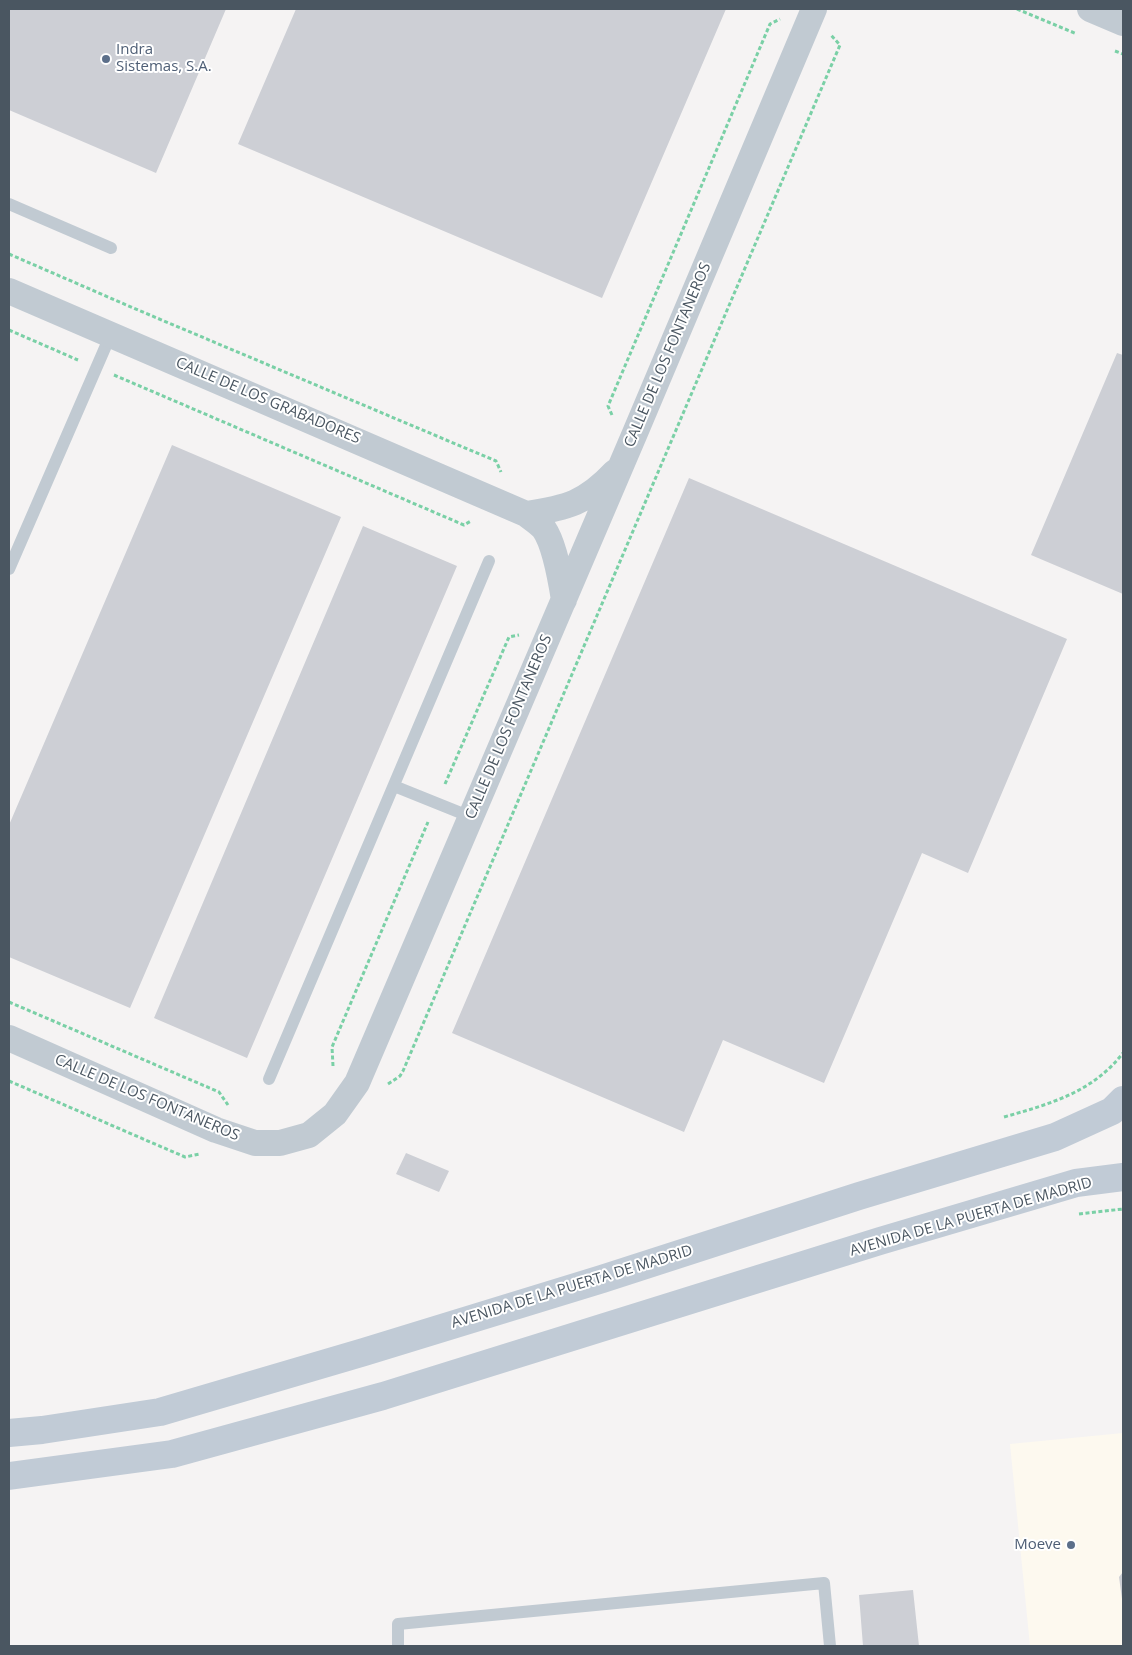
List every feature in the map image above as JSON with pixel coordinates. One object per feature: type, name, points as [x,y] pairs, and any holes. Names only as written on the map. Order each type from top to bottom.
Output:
[{"type":"street","points":[[1090,9],[1123,23]]},
{"type":"street","name":"CALLE DE LOS FONTANEROS","points":[[9,1038],[216,1130],[255,1143],[280,1143],[309,1135],[335,1114],[357,1083],[622,464],[821,19]]},
{"type":"street","name":"CALLE DE LOS GRABADORES","points":[[9,290],[526,514],[544,530],[555,556],[564,600]]},
{"type":"street","points":[[526,514],[556,509],[587,498],[604,484],[622,464]]},
{"type":"street","name":"AVENIDA DE LA PUERTA DE MADRID","points":[[9,1433],[42,1430],[160,1412],[374,1349],[602,1279],[859,1196],[1055,1137],[1112,1111],[1123,1100]]},
{"type":"street","name":"AVENIDA DE LA PUERTA DE MADRID","points":[[9,1476],[172,1454],[383,1396],[880,1241],[1048,1192],[1076,1184],[1123,1177]]},
{"type":"lane","points":[[9,204],[111,248]]},
{"type":"lane","points":[[9,569],[111,334]]},
{"type":"lane","points":[[269,1079],[489,562]]},
{"type":"lane","points":[[394,786],[471,817]]},
{"type":"lane","points":[[398,1646],[398,1624],[824,1583],[830,1646]]},
{"type":"path","points":[[1017,9],[1079,35]]},
{"type":"path","points":[[614,419],[608,406],[770,24],[784,18]]},
{"type":"path","points":[[400,1076],[840,45],[821,19]]},
{"type":"path","points":[[1114,51],[1123,54]]},
{"type":"path","points":[[9,254],[496,461],[503,476]]},
{"type":"path","points":[[9,330],[464,525],[472,521]]},
{"type":"path","points":[[333,1070],[332,1047],[509,637],[524,633]]},
{"type":"path","points":[[9,1002],[219,1092],[227,1104],[235,1108]]},
{"type":"path","points":[[1004,1117],[1049,1104],[1092,1084],[1123,1053]]},
{"type":"path","points":[[1073,1215],[1123,1210]]},
{"type":"shaded area","name":"Moeve","points":[[1123,1433],[1123,1646],[1030,1646],[1010,1444]]},
{"type":"building","name":"Indra Sistemas, S.A.","points":[[9,9],[226,9],[156,173],[9,110]]},
{"type":"building","points":[[296,9],[726,9],[602,298],[238,144]]},
{"type":"building","points":[[1117,353],[1123,355],[1123,594],[1031,555]]},
{"type":"building","points":[[172,445],[341,517],[130,1008],[9,957],[9,825]]},
{"type":"building","points":[[689,478],[1067,639],[968,873],[922,853],[824,1083],[723,1040],[684,1132],[452,1033]]},
{"type":"building","points":[[363,526],[457,566],[247,1058],[154,1018]]},
{"type":"building","points":[[406,1153],[449,1171],[439,1192],[396,1174]]},
{"type":"building","points":[[1123,1572],[1123,1599],[1122,1599],[1119,1577]]},
{"type":"building","points":[[913,1590],[919,1646],[863,1646],[859,1595]]},
{"type":"place","name":"Indra Sistemas, S.A.","points":[[106,59]]},
{"type":"place","name":"Moeve","points":[[1071,1545]]}]
